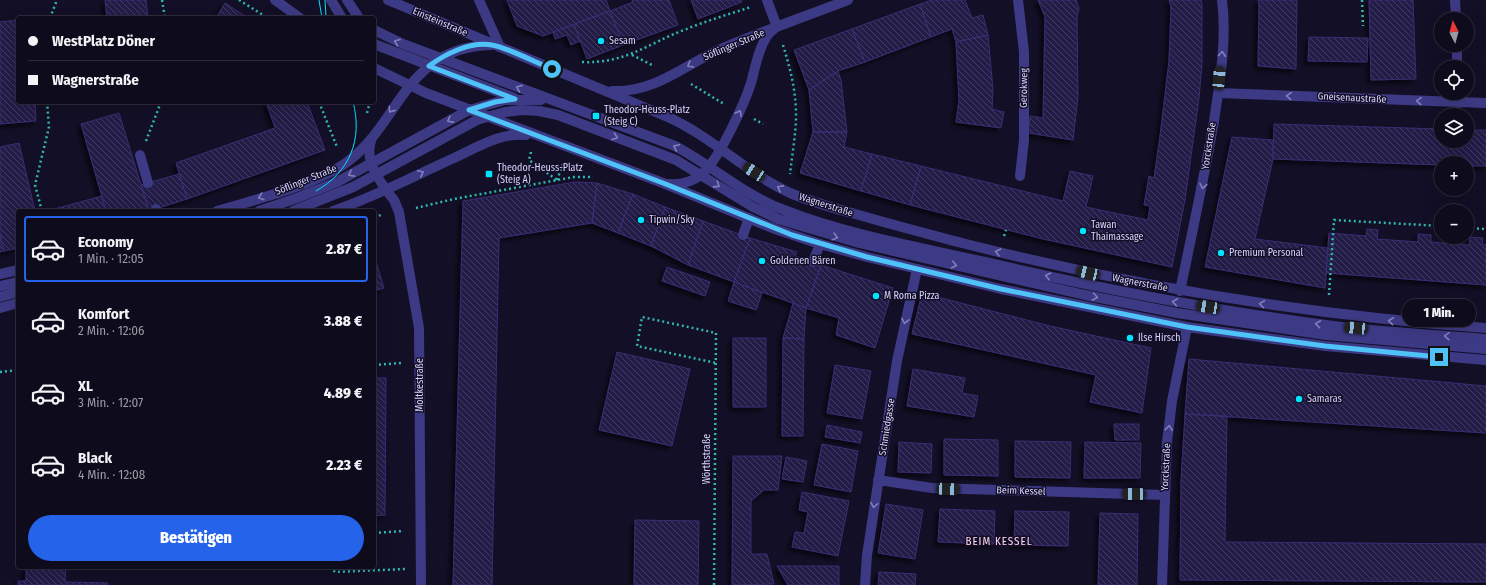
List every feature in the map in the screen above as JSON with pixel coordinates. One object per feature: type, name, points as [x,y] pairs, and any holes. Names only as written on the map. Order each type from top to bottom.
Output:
[{"type":"street","points":[[331,0],[341,16]]},
{"type":"street","points":[[347,0],[358,16]]},
{"type":"street","name":"Einsteinstraße","points":[[388,0],[598,89]]},
{"type":"street","points":[[479,0],[496,46]]},
{"type":"street","name":"Söflinger Straße","points":[[598,89],[615,92],[646,88],[674,76],[710,54],[848,0]]},
{"type":"street","name":"Gerokweg","points":[[1018,0],[1024,52],[1024,140],[1020,176]]},
{"type":"street","name":"Yorckstraße","points":[[1180,291],[1203,189],[1218,93],[1224,22],[1222,0]]},
{"type":"street","points":[[1455,0],[1456,12]]},
{"type":"street","points":[[663,183],[682,183],[701,175],[709,167],[721,148],[740,112],[764,42],[770,32],[777,27],[767,1]]},
{"type":"street","points":[[280,2],[298,16]]},
{"type":"street","points":[[376,31],[441,58],[675,146],[759,199],[809,219],[861,233],[1086,285],[1186,304],[1328,325],[1486,339]]},
{"type":"street","points":[[376,45],[668,157],[701,175],[752,207],[794,225],[859,243],[1062,290],[1177,313],[1250,325],[1326,335],[1486,349]]},
{"type":"street","name":"Söflinger Straße","points":[[223,209],[296,186],[336,168],[350,159],[374,134],[408,86],[429,66],[441,58],[464,49],[496,46]]},
{"type":"street","points":[[376,69],[408,86],[534,136],[663,183],[749,218],[820,244],[917,270],[1071,304],[1187,327],[1325,346],[1486,360]]},
{"type":"street","name":"Wagnerstraße","points":[[598,89],[670,118],[699,133],[765,180],[788,192],[844,211],[977,247],[1088,273],[1180,291],[1328,314],[1486,328]]},
{"type":"street","name":"Gneisenaustraße","points":[[1218,93],[1434,98]]},
{"type":"street","points":[[265,209],[316,191],[370,164],[469,110],[495,102],[515,99],[537,99],[569,106]]},
{"type":"street","name":"Gneisenaustraße","points":[[1469,100],[1486,103]]},
{"type":"street","points":[[298,209],[336,194],[459,128],[486,117],[505,112],[522,110],[540,111],[558,115]]},
{"type":"street","points":[[370,164],[370,145],[374,134]]},
{"type":"street","points":[[338,209],[386,190],[499,138],[515,134],[534,136]]},
{"type":"street","points":[[140,155],[148,183]]},
{"type":"street","name":"Moltkestraße","points":[[370,164],[375,174],[394,200],[399,212],[419,328],[421,585]]},
{"type":"street","points":[[316,191],[336,168]]},
{"type":"street","points":[[743,235],[749,218]]},
{"type":"street","points":[[813,262],[820,244]]},
{"type":"street","points":[[0,274],[16,270]]},
{"type":"street","name":"Schmiedgasse","points":[[865,585],[867,556],[897,361],[917,270]]},
{"type":"street","points":[[0,286],[16,282]]},
{"type":"street","points":[[0,297],[16,293]]},
{"type":"street","points":[[0,308],[16,304]]},
{"type":"street","name":"Yorckstraße","points":[[1162,585],[1165,495],[1172,401],[1187,327]]},
{"type":"street","name":"Beim Kessel","points":[[878,480],[932,488],[1165,495]]},
{"type":"path","points":[[51,16],[57,0]]},
{"type":"path","points":[[162,0],[165,16]]},
{"type":"path","points":[[239,0],[266,16]]},
{"type":"path","points":[[1362,0],[1363,26]]},
{"type":"path","points":[[600,62],[631,54],[685,30],[767,1]]},
{"type":"path","points":[[783,46],[794,82],[796,116],[788,192]]},
{"type":"path","points":[[631,54],[763,124]]},
{"type":"path","points":[[41,209],[35,185],[48,127],[47,104]]},
{"type":"path","points":[[140,155],[160,104]]},
{"type":"path","points":[[320,104],[340,153]]},
{"type":"path","points":[[399,212],[454,199],[557,180],[529,160],[534,136]]},
{"type":"path","points":[[1328,314],[1334,220],[1434,226]]},
{"type":"path","points":[[1474,228],[1486,229]]},
{"type":"path","name":"Wörthstraße","points":[[714,585],[716,363],[716,333],[642,317],[637,346],[716,363]]},
{"type":"path","points":[[376,364],[420,362]]},
{"type":"path","points":[[0,372],[16,370]]},
{"type":"path","points":[[376,533],[421,530]]},
{"type":"path","points":[[332,569],[335,572],[421,569]]},
{"type":"building","points":[[105,0],[146,0],[148,16],[107,16]]},
{"type":"building","points":[[507,0],[606,0],[610,11],[543,36],[517,26]]},
{"type":"building","points":[[632,0],[669,0],[678,25],[623,45],[610,11],[633,2]]},
{"type":"building","points":[[691,0],[741,0],[742,2],[698,19]]},
{"type":"building","points":[[932,0],[965,0],[972,18],[983,15],[988,35],[956,42],[952,29],[931,37],[920,4]]},
{"type":"building","points":[[1038,0],[1076,0],[1079,8],[1077,18],[1078,97],[1073,140],[1028,133],[1030,116],[1043,118],[1045,17]]},
{"type":"building","points":[[1169,0],[1201,0],[1202,4],[1202,65],[1199,98],[1185,200],[1172,267],[1043,239],[910,205],[921,166],[1063,201],[1070,171],[1093,176],[1086,207],[1148,220],[1150,206],[1144,205],[1149,176],[1154,178],[1169,61],[1171,7]]},
{"type":"building","points":[[1258,0],[1297,0],[1296,69],[1258,66]]},
{"type":"building","points":[[1369,0],[1413,0],[1416,79],[1371,80]]},
{"type":"building","points":[[225,3],[245,16],[217,16]]},
{"type":"building","points":[[920,4],[931,37],[865,62],[852,29]]},
{"type":"building","points":[[610,11],[623,45],[587,59],[574,24]]},
{"type":"building","points":[[16,20],[16,104],[35,104],[36,121],[0,124],[0,22]]},
{"type":"building","points":[[574,24],[580,41],[571,45],[567,35],[555,39],[553,32]]},
{"type":"building","points":[[852,29],[865,62],[838,71],[809,90],[794,50]]},
{"type":"building","points":[[988,35],[993,90],[992,109],[1004,112],[1001,128],[956,122],[959,100],[956,42]]},
{"type":"building","points":[[1309,37],[1368,38],[1367,62],[1308,61]]},
{"type":"building","points":[[838,71],[841,80],[847,132],[813,132],[809,90]]},
{"type":"building","points":[[267,104],[308,104],[325,150],[187,199],[176,163],[275,128]]},
{"type":"building","points":[[119,113],[148,209],[105,209],[81,124]]},
{"type":"building","points":[[1274,124],[1434,129],[1434,148],[1474,148],[1474,130],[1486,130],[1486,166],[1474,166],[1474,156],[1434,156],[1434,165],[1273,159]]},
{"type":"building","points":[[813,132],[847,132],[844,147],[872,154],[861,191],[800,173]]},
{"type":"building","points":[[1232,137],[1273,140],[1273,159],[1255,239],[1328,248],[1325,288],[1205,267]]},
{"type":"building","points":[[19,143],[35,209],[16,209],[16,248],[4,251],[0,234],[0,147]]},
{"type":"building","points":[[872,154],[921,166],[910,205],[861,191]]},
{"type":"building","points":[[179,174],[187,199],[155,209],[148,209],[141,185]]},
{"type":"building","points":[[575,182],[597,183],[592,223],[499,238],[492,585],[453,585],[463,201]]},
{"type":"building","points":[[597,183],[633,194],[618,233],[592,223]]},
{"type":"building","points":[[633,194],[665,207],[651,246],[618,233]]},
{"type":"building","points":[[102,196],[105,209],[54,209]]},
{"type":"building","points":[[665,207],[703,221],[688,265],[651,246]]},
{"type":"building","points":[[703,221],[750,238],[734,282],[688,265]]},
{"type":"building","points":[[1367,229],[1378,230],[1377,239],[1418,242],[1418,234],[1431,235],[1431,242],[1434,242],[1434,244],[1469,245],[1474,244],[1474,237],[1483,238],[1482,244],[1486,245],[1486,285],[1326,273],[1329,233],[1366,236]]},
{"type":"building","points":[[0,234],[4,251],[0,252]]},
{"type":"building","points":[[750,238],[797,252],[795,256],[821,265],[806,308],[734,282]]},
{"type":"building","points":[[376,262],[384,288],[376,290]]},
{"type":"building","points":[[821,265],[893,288],[875,348],[836,335],[839,318],[806,308]]},
{"type":"building","points":[[667,267],[710,282],[705,296],[662,281]]},
{"type":"building","points":[[734,282],[762,293],[756,310],[728,301]]},
{"type":"building","points":[[922,293],[1050,326],[1151,348],[1142,413],[1090,402],[1096,375],[912,334]]},
{"type":"building","points":[[793,303],[806,308],[804,339],[783,338]]},
{"type":"building","points":[[733,338],[766,338],[766,407],[733,407]]},
{"type":"building","points":[[783,338],[804,339],[803,436],[782,436]]},
{"type":"building","points":[[617,352],[690,369],[672,446],[599,430]]},
{"type":"building","points":[[1189,359],[1486,386],[1486,433],[1185,414]]},
{"type":"building","points":[[835,365],[871,371],[862,419],[827,413]]},
{"type":"building","points":[[913,369],[965,378],[962,393],[978,396],[974,417],[907,406]]},
{"type":"building","points":[[376,378],[386,378],[385,515],[376,516]]},
{"type":"building","points":[[1185,414],[1227,416],[1225,542],[1486,544],[1486,582],[1180,580],[1181,481]]},
{"type":"building","points":[[1114,424],[1139,424],[1139,440],[1115,440]]},
{"type":"building","points":[[827,425],[862,432],[860,443],[825,437]]},
{"type":"building","points":[[944,439],[998,440],[998,476],[944,475]]},
{"type":"building","points":[[1015,441],[1071,442],[1070,478],[1015,477]]},
{"type":"building","points":[[899,442],[932,444],[931,473],[898,472]]},
{"type":"building","points":[[1085,442],[1141,443],[1140,478],[1084,478]]},
{"type":"building","points":[[822,444],[858,451],[851,492],[814,485]]},
{"type":"building","points":[[733,456],[782,456],[778,490],[764,490],[751,501],[751,554],[767,554],[774,584],[732,585]]},
{"type":"building","points":[[786,457],[807,461],[803,482],[782,479]]},
{"type":"building","points":[[802,492],[849,501],[838,556],[792,547],[795,532],[804,533],[808,512],[799,510]]},
{"type":"building","points":[[886,504],[923,510],[915,559],[878,553]]},
{"type":"building","points":[[940,509],[995,511],[994,544],[938,542]]},
{"type":"building","points":[[1015,511],[1069,512],[1068,546],[1014,545]]},
{"type":"building","points":[[1100,513],[1138,514],[1137,585],[1098,585]]},
{"type":"building","points":[[635,520],[699,521],[698,585],[634,585]]},
{"type":"building","points":[[777,566],[839,566],[839,585],[788,585]]},
{"type":"building","points":[[26,569],[66,569],[65,582],[108,583],[108,585],[18,585],[18,581],[26,581]]},
{"type":"building","points":[[879,572],[916,574],[915,585],[878,585]]},
{"type":"tram line","points":[[319,0],[322,16]]},
{"type":"tram line","points":[[325,0],[326,16]]},
{"type":"tram line","points":[[316,191],[338,174],[351,153],[355,141],[356,129],[356,116],[353,104]]},
{"type":"place","name":"Sesam","points":[[601,41]]},
{"type":"place","name":"Theodor-Heuss-Platz (Steig C)","points":[[596,116]]},
{"type":"place","name":"Theodor-Heuss-Platz (Steig A)","points":[[489,174]]},
{"type":"place","name":"Tipwin/Sky","points":[[641,220]]},
{"type":"place","name":"Tawan Thaimassage","points":[[1083,231]]},
{"type":"place","name":"Premium Personal","points":[[1221,253]]},
{"type":"place","name":"Goldenen Bären","points":[[762,261]]},
{"type":"place","name":"M Roma Pizza","points":[[876,296]]},
{"type":"place","name":"Ilse Hirsch","points":[[1130,338]]},
{"type":"place","name":"Samaras","points":[[1299,399]]},
{"type":"district","name":"BEIM KESSEL","points":[[999,541]]},
{"type":"route","points":[[552,69],[493,44],[456,51],[435,61],[429,66],[515,99],[495,102],[469,110],[534,136],[663,183],[775,229],[820,244],[917,270],[1001,289],[1187,327],[1325,346],[1439,357]]}]
